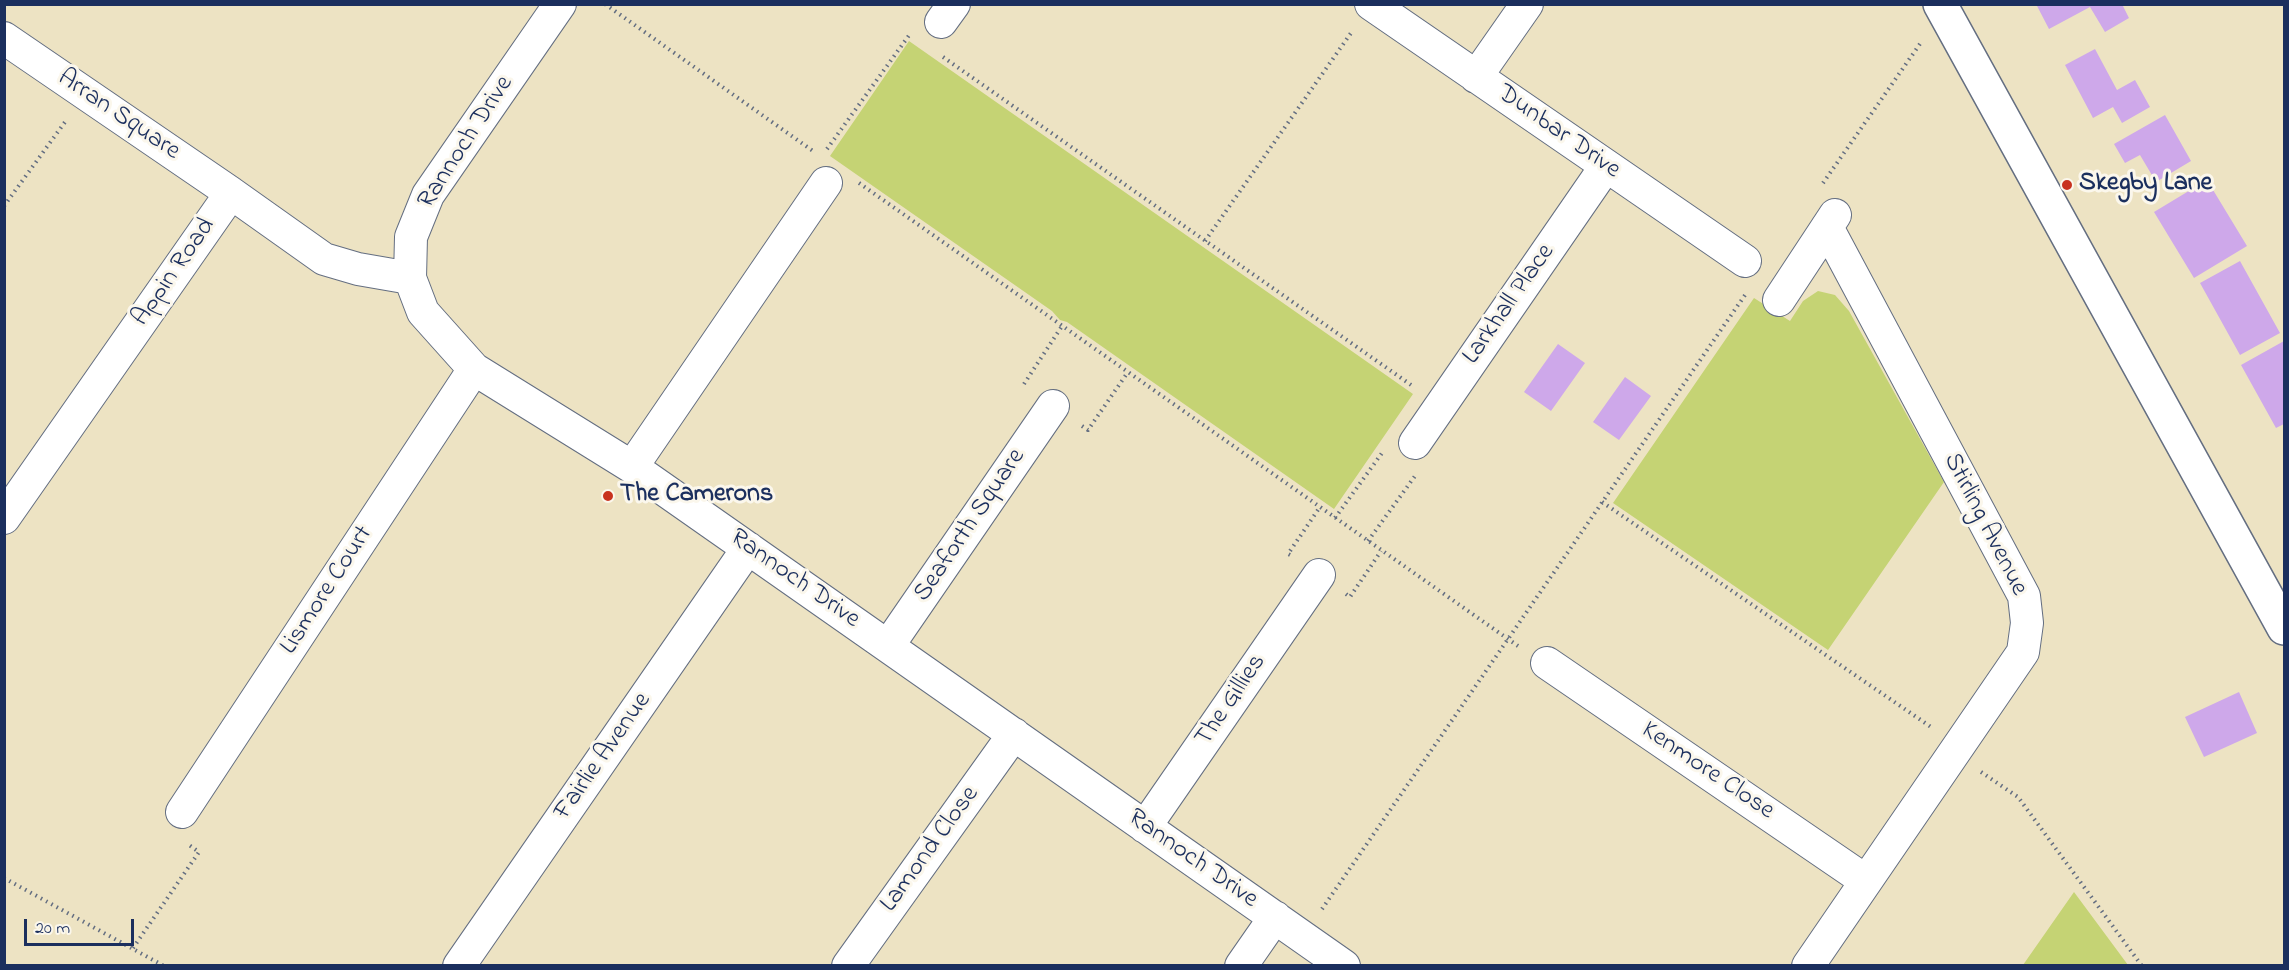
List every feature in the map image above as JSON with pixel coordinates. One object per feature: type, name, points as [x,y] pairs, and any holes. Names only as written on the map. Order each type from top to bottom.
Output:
[{"type":"main road","points":[[1941,8],[2284,628]]},
{"type":"street","points":[[1476,77],[1527,4]]},
{"type":"street","name":"Rannoch Drive","points":[[554,7],[428,195],[411,237],[410,278],[423,312],[474,369],[632,467],[1344,966]]},
{"type":"street","name":"Dunbar Drive","points":[[1364,14],[1476,77],[1606,166],[1746,276]]},
{"type":"street","name":"Arran Square","points":[[4,38],[231,193]]},
{"type":"street","name":"Larkhall Place","points":[[1416,459],[1441,405],[1606,166]]},
{"type":"street","points":[[632,467],[826,183]]},
{"type":"street","name":"Appin Road","points":[[4,518],[231,193],[324,259],[410,278]]},
{"type":"street","name":"Stirling Avenue","points":[[1779,300],[1831,221],[2024,596],[2027,623],[2023,651],[1808,966]]},
{"type":"street","name":"Lismore Court","points":[[182,812],[474,369]]},
{"type":"street","name":"Seaforth Square","points":[[888,646],[1053,406]]},
{"type":"street","name":"Fairlie Avenue","points":[[459,966],[748,548]]},
{"type":"street","name":"The Gillies","points":[[1145,827],[1318,575]]},
{"type":"street","name":"Kenmore Close","points":[[1547,663],[1866,881]]},
{"type":"street","name":"Lamond Close","points":[[848,966],[1014,734]]},
{"type":"street","points":[[1241,966],[1275,917]]},
{"type":"path","points":[[605,4],[822,157],[909,34],[937,29],[1205,241],[1441,405]]},
{"type":"path","points":[[1822,185],[1941,8]]},
{"type":"path","points":[[1205,241],[1364,14]]},
{"type":"path","points":[[4,206],[86,93]]},
{"type":"path","points":[[857,182],[1508,640],[1547,663]]},
{"type":"path","points":[[1302,936],[1602,502],[1746,276]]},
{"type":"path","points":[[1335,518],[1383,451]]},
{"type":"path","points":[[1368,541],[1416,459]]},
{"type":"path","points":[[1602,502],[1956,750],[2018,797],[2142,966]]},
{"type":"path","points":[[133,948],[199,852],[169,832],[182,812]]},
{"type":"path","points":[[4,879],[164,966]]},
{"type":"green space","points":[[909,41],[1413,394],[1334,509],[1067,322],[1060,320],[1052,311],[830,156]]},
{"type":"green space","points":[[1818,291],[1835,295],[1849,311],[1944,482],[1828,650],[1613,503],[1754,298],[1790,321],[1803,301]]},
{"type":"green space","points":[[2074,892],[2128,965],[2023,965]]},
{"type":"building","points":[[2036,4],[2122,4],[2129,18],[2105,32],[2090,7],[2049,29]]},
{"type":"building","points":[[2095,49],[2117,90],[2135,80],[2150,107],[2122,123],[2113,107],[2093,118],[2065,65]]},
{"type":"building","points":[[2165,115],[2191,161],[2156,182],[2140,155],[2125,163],[2114,144]]},
{"type":"building","points":[[2207,180],[2247,246],[2194,278],[2154,212]]},
{"type":"building","points":[[2240,261],[2280,333],[2240,355],[2200,283]]},
{"type":"building","points":[[2284,341],[2284,424],[2276,428],[2241,365]]},
{"type":"building","points":[[1558,344],[1585,363],[1551,411],[1524,392]]},
{"type":"building","points":[[1625,377],[1651,396],[1619,440],[1593,422]]},
{"type":"building","points":[[2239,692],[2257,733],[2204,757],[2185,717]]},
{"type":"place","name":"Skegby Lane","points":[[2067,185]]},
{"type":"place","name":"The Camerons","points":[[608,496]]}]
